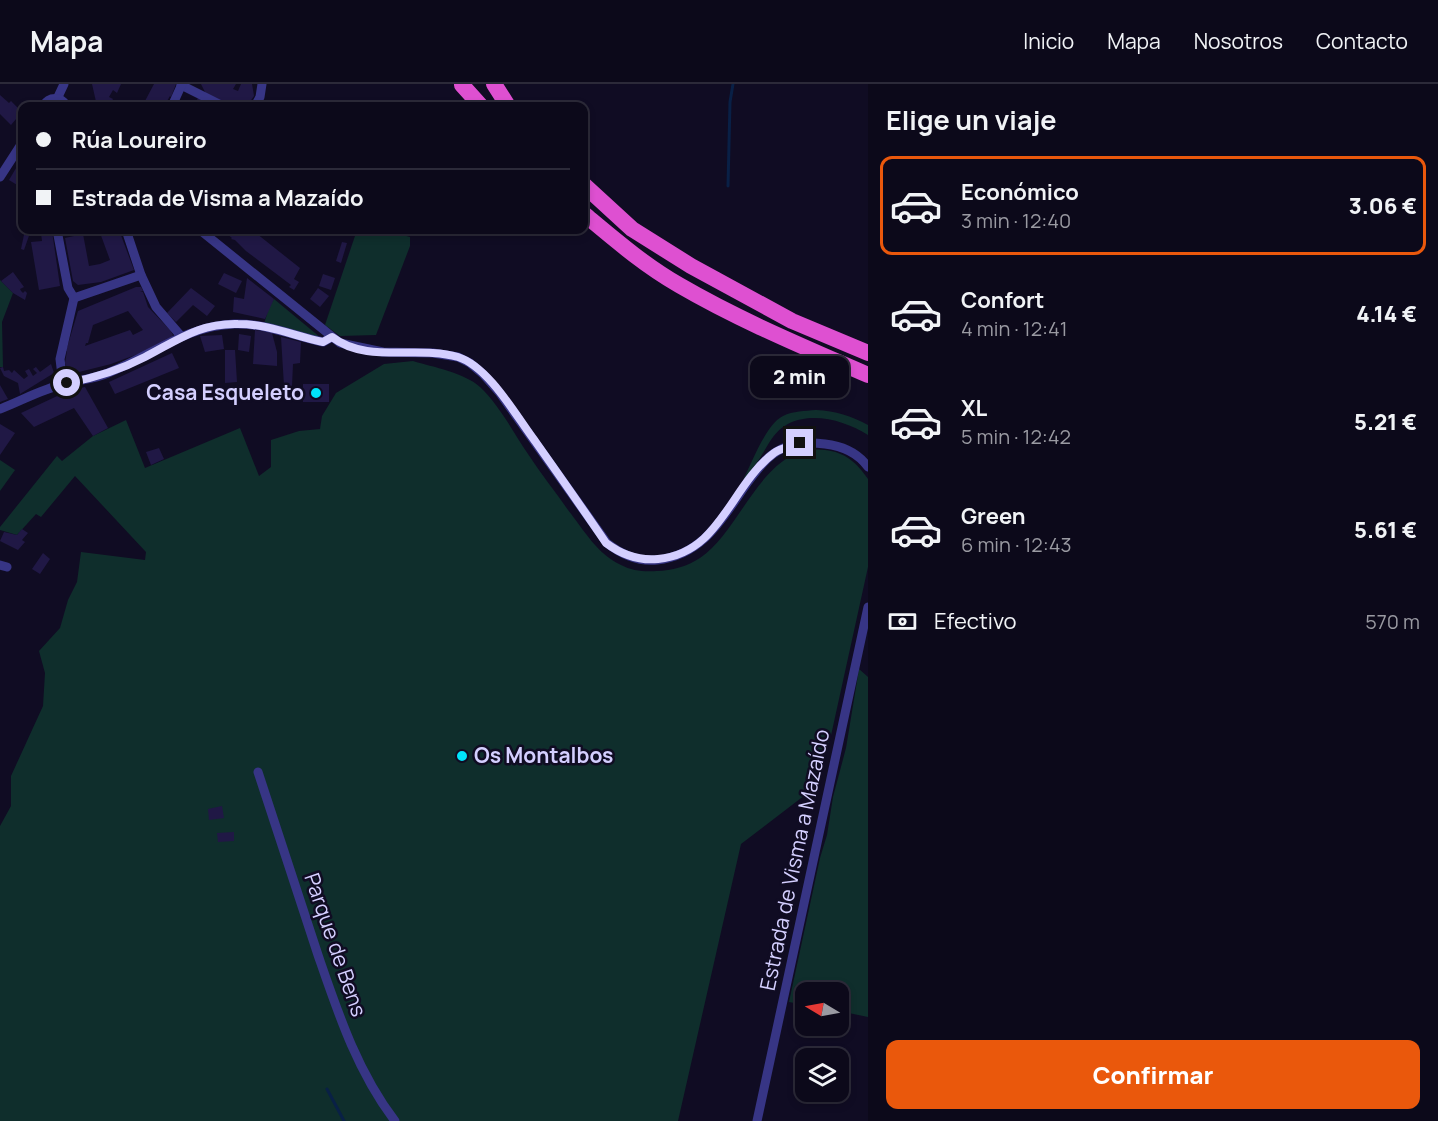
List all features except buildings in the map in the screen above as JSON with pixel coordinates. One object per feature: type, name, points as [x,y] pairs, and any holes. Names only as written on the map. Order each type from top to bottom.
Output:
[{"type":"highway","points":[[458,84],[477,102]]},
{"type":"highway","points":[[494,84],[505,102]]},
{"type":"highway","points":[[588,188],[632,229],[691,266],[792,321],[868,353]]},
{"type":"highway","points":[[588,217],[636,256],[678,285],[789,340],[868,375]]},
{"type":"street","points":[[57,99],[64,84]]},
{"type":"street","points":[[257,102],[262,84]]},
{"type":"street","points":[[174,102],[181,85],[215,102]]},
{"type":"street","points":[[46,102],[57,99],[64,102]]},
{"type":"street","points":[[0,177],[18,149]]},
{"type":"street","points":[[58,234],[68,288],[74,298],[60,359],[63,384]]},
{"type":"street","points":[[127,234],[141,275],[156,307],[181,336]]},
{"type":"street","points":[[205,234],[332,337],[349,346],[366,350],[446,355],[458,357],[470,363],[499,392],[606,543],[621,554],[650,560],[667,559],[684,554],[698,545],[710,533],[764,462],[786,447],[800,443],[823,443],[838,446],[852,452],[868,467]]},
{"type":"street","points":[[74,298],[141,275]]},
{"type":"street","points":[[0,409],[63,384],[97,378],[145,357],[196,329],[237,324],[277,329],[323,342],[332,337]]},
{"type":"street","name":"Estrada de Visma a Mazaído","points":[[757,1121],[868,607]]},
{"type":"street","name":"Parque de Bens","points":[[258,772],[348,1039],[362,1069],[395,1121]]},
{"type":"green space","points":[[356,234],[399,234],[410,237],[410,246],[376,335],[340,336],[325,325]]},
{"type":"green space","points":[[0,280],[13,293],[2,322],[3,367],[0,367]]},
{"type":"green space","points":[[274,299],[321,338],[264,324]]},
{"type":"green space","points":[[413,361],[457,374],[480,387],[500,411],[538,469],[592,541],[612,560],[634,570],[668,570],[685,566],[700,558],[729,528],[755,490],[770,473],[785,459],[804,451],[825,450],[839,453],[855,463],[868,479],[868,567],[830,740],[809,792],[741,844],[678,1121],[0,1121],[0,826],[11,806],[11,776],[43,706],[45,673],[39,651],[60,628],[68,600],[77,582],[81,552],[145,560],[146,552],[75,476],[41,517],[36,514],[17,535],[0,530],[0,527],[57,456],[62,461],[93,436],[126,420],[145,468],[240,428],[259,476],[271,467],[271,440],[299,431],[320,429],[322,416],[336,393],[384,364]]},
{"type":"green space","points":[[816,410],[837,413],[862,422],[868,425],[868,435],[848,425],[826,419],[803,419],[793,422],[776,434],[743,480],[765,435],[777,420],[791,413]]},
{"type":"green space","points":[[0,460],[15,470],[0,491]]},
{"type":"green space","points":[[859,669],[868,677],[868,1017],[849,1013],[849,982],[795,982],[795,1003],[789,1002],[827,835],[833,797],[846,748]]},
{"type":"waterway","points":[[728,186],[730,102],[733,84]]},
{"type":"waterway","points":[[327,1089],[344,1121]]},
{"type":"place","name":"Casa Esqueleto","points":[[316,393]]},
{"type":"place","name":"Os Montalbos","points":[[462,756]]},
{"type":"route","points":[[67,383],[97,378],[145,357],[196,329],[218,325],[258,325],[310,340],[323,342],[332,337],[340,343],[366,350],[432,353],[458,357],[483,374],[499,392],[606,543],[621,554],[650,560],[667,559],[684,554],[698,545],[710,533],[764,462],[776,452],[800,443]]}]
